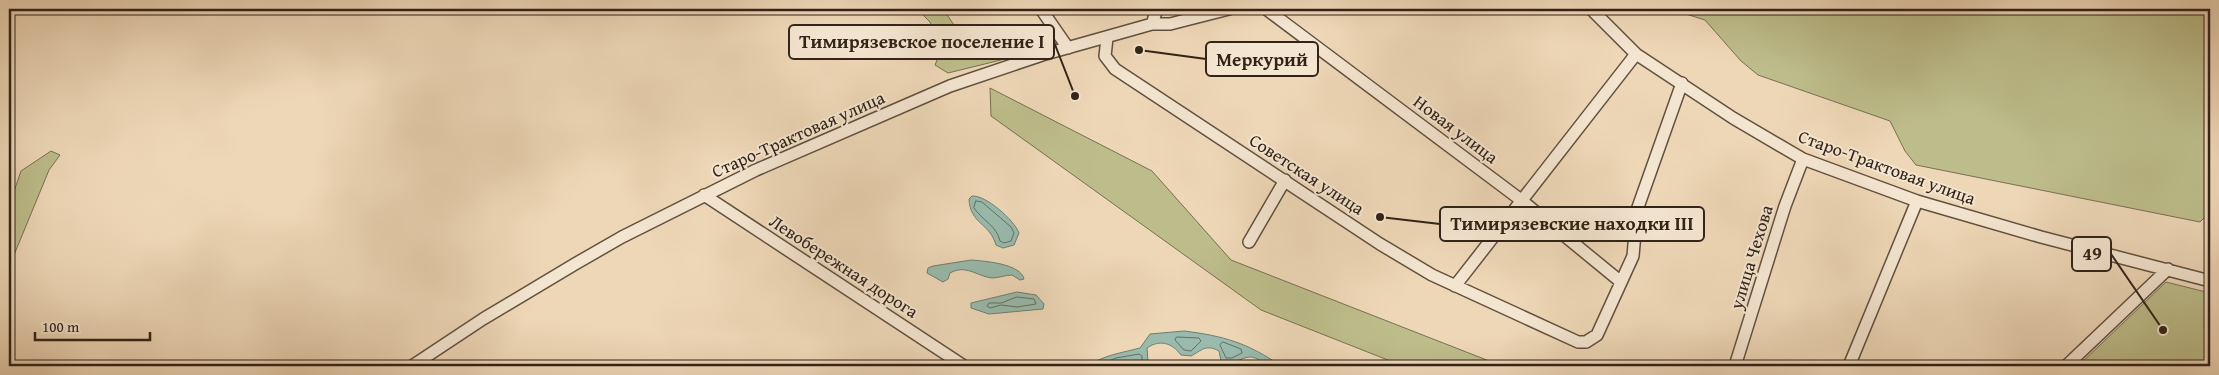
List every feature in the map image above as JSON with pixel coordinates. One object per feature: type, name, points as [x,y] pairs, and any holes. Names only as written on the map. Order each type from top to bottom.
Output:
[{"type":"street","points":[[1041,9],[1068,48]]},
{"type":"street","points":[[1152,24],[1157,9]]},
{"type":"street","name":"Старо-Трактовая улица","points":[[412,366],[483,319],[575,264],[704,195],[756,170],[950,86],[1068,48],[1152,24],[1170,24],[1229,9]]},
{"type":"street","name":"Новая улица","points":[[1266,9],[1522,200],[1621,282]]},
{"type":"street","name":"Старо-Трактовая улица","points":[[1591,9],[1636,54],[1733,118],[1803,159],[1917,201],[2040,237],[2210,280]]},
{"type":"street","name":"Советская улица","points":[[1106,38],[1105,56],[1115,69],[1380,244],[1455,286],[1571,340],[1586,342],[1597,335],[1621,282]]},
{"type":"street","points":[[1455,286],[1636,54]]},
{"type":"street","points":[[1621,282],[1633,256],[1635,224],[1641,197],[1682,83]]},
{"type":"street","name":"улица Чехова","points":[[1736,366],[1785,206],[1803,159]]},
{"type":"street","points":[[1249,242],[1285,180]]},
{"type":"street","name":"Левобережная дорога","points":[[704,195],[964,366]]},
{"type":"street","points":[[1849,366],[1917,201]]},
{"type":"street","points":[[2066,366],[2168,269]]},
{"type":"green space","points":[[917,9],[943,9],[965,41],[1054,38],[1058,46],[948,73],[935,65],[942,48],[930,22]]},
{"type":"green space","points":[[1670,9],[2210,9],[2210,212],[2200,222],[1916,165],[1905,151],[1890,121],[1758,75],[1741,61],[1705,20]]},
{"type":"green space","points":[[990,88],[1152,171],[1231,260],[1502,366],[1403,366],[1261,310],[991,116]]},
{"type":"green space","points":[[51,151],[60,155],[49,170],[14,255],[9,257],[9,206],[21,171]]},
{"type":"green space","points":[[2166,282],[2210,293],[2210,366],[2078,366]]},
{"type":"water","points":[[972,196],[992,204],[1012,222],[1019,233],[1014,245],[1003,248],[996,245],[989,232],[973,214],[969,199]]},
{"type":"water","points":[[971,260],[1002,264],[1016,270],[1024,279],[1020,280],[1012,275],[992,278],[971,271],[961,270],[950,273],[948,279],[943,282],[927,273],[928,268],[933,266]]},
{"type":"water","points":[[1017,292],[1036,295],[1044,304],[1043,309],[989,314],[971,308],[971,303]]},
{"type":"water","points":[[1184,331],[1224,338],[1246,346],[1281,366],[1267,366],[1256,358],[1251,357],[1226,363],[1221,361],[1219,351],[1211,348],[1204,349],[1191,356],[1181,355],[1170,345],[1161,343],[1147,348],[1148,362],[1146,366],[1088,366],[1106,357],[1140,348],[1150,334]]},
{"type":"place","name":"Меркурий","points":[[1139,50]]},
{"type":"place","name":"Тимирязевское поселение I","points":[[1075,96]]},
{"type":"place","name":"Тимирязевские находки III","points":[[1380,217]]},
{"type":"place","name":"49","points":[[2163,330]]}]
